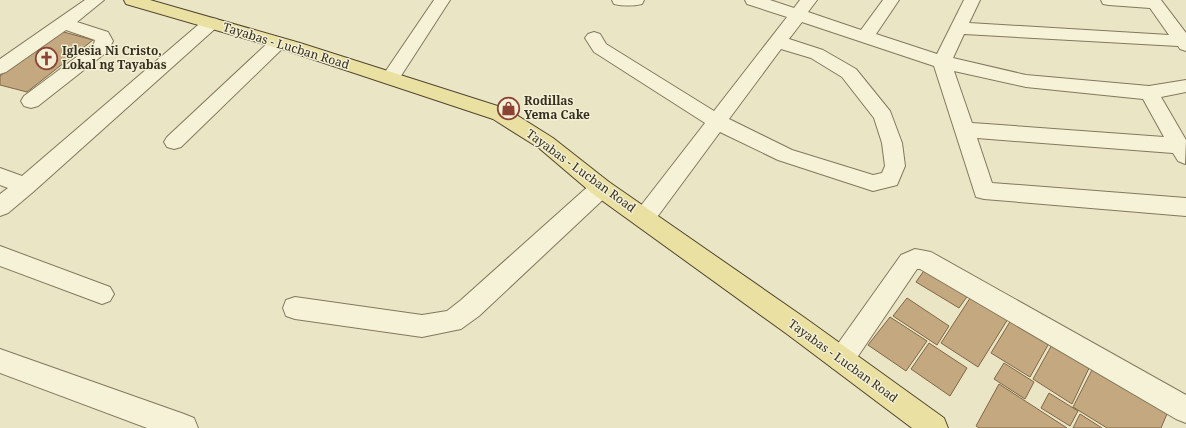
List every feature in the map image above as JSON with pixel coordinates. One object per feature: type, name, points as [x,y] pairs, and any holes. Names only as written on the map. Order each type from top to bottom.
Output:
[{"type":"main road","name":"Tayabas - Lucban Road","points":[[132,0],[278,43],[500,114],[546,143],[601,188],[934,428]]},
{"type":"street","points":[[0,68],[96,0]]},
{"type":"street","points":[[390,78],[442,0]]},
{"type":"street","points":[[620,0],[636,0]]},
{"type":"street","points":[[753,0],[804,7],[865,37],[942,62],[1026,81],[1149,94],[1186,86]]},
{"type":"street","points":[[865,37],[891,0]]},
{"type":"street","points":[[972,0],[942,62],[984,191],[1186,207]]},
{"type":"street","points":[[1110,0],[1155,3],[1185,43]]},
{"type":"street","points":[[644,218],[716,121],[804,7]]},
{"type":"street","points":[[31,101],[102,47],[104,40],[102,36],[64,23]]},
{"type":"street","points":[[0,207],[212,23]]},
{"type":"street","points":[[959,28],[1185,43]]},
{"type":"street","points":[[594,38],[600,48],[716,121],[785,155],[873,183],[890,179],[895,166],[893,150],[883,116],[849,73],[817,54],[778,42]]},
{"type":"street","points":[[174,142],[278,43]]},
{"type":"street","points":[[1149,94],[1183,151]]},
{"type":"street","points":[[964,130],[1183,151]]},
{"type":"street","points":[[0,176],[25,186]]},
{"type":"street","points":[[295,308],[422,326],[452,321],[470,308],[601,188]]},
{"type":"street","points":[[0,256],[102,294]]},
{"type":"street","points":[[841,360],[909,262],[915,259],[923,259],[1186,410]]},
{"type":"street","points":[[0,361],[184,428]]},
{"type":"building","name":"Iglesia Ni Cristo, Lokal ng Tayabas","points":[[60,31],[93,40],[27,92],[0,85],[0,76]]},
{"type":"building","points":[[928,265],[971,291],[959,308],[916,282]]},
{"type":"building","points":[[974,292],[1011,314],[978,367],[941,343]]},
{"type":"building","points":[[907,298],[949,326],[937,345],[893,316]]},
{"type":"building","points":[[1014,315],[1052,338],[1030,377],[991,353]]},
{"type":"building","points":[[890,317],[927,341],[906,371],[868,345]]},
{"type":"building","points":[[1054,341],[1091,364],[1072,404],[1033,379]]},
{"type":"building","points":[[929,343],[967,368],[950,396],[911,369]]},
{"type":"building","points":[[1004,363],[1034,382],[1025,399],[994,379]]},
{"type":"building","points":[[1095,364],[1169,409],[1161,428],[1107,428],[1073,407]]},
{"type":"building","points":[[999,384],[1067,428],[979,428],[976,426]]},
{"type":"building","points":[[1049,393],[1078,411],[1070,426],[1041,408]]},
{"type":"building","points":[[1080,414],[1102,428],[1073,428]]},
{"type":"place","name":"Iglesia Ni Cristo, Lokal ng Tayabas","points":[[47,58]]},
{"type":"place","name":"Rodillas Yema Cake","points":[[509,108]]}]
